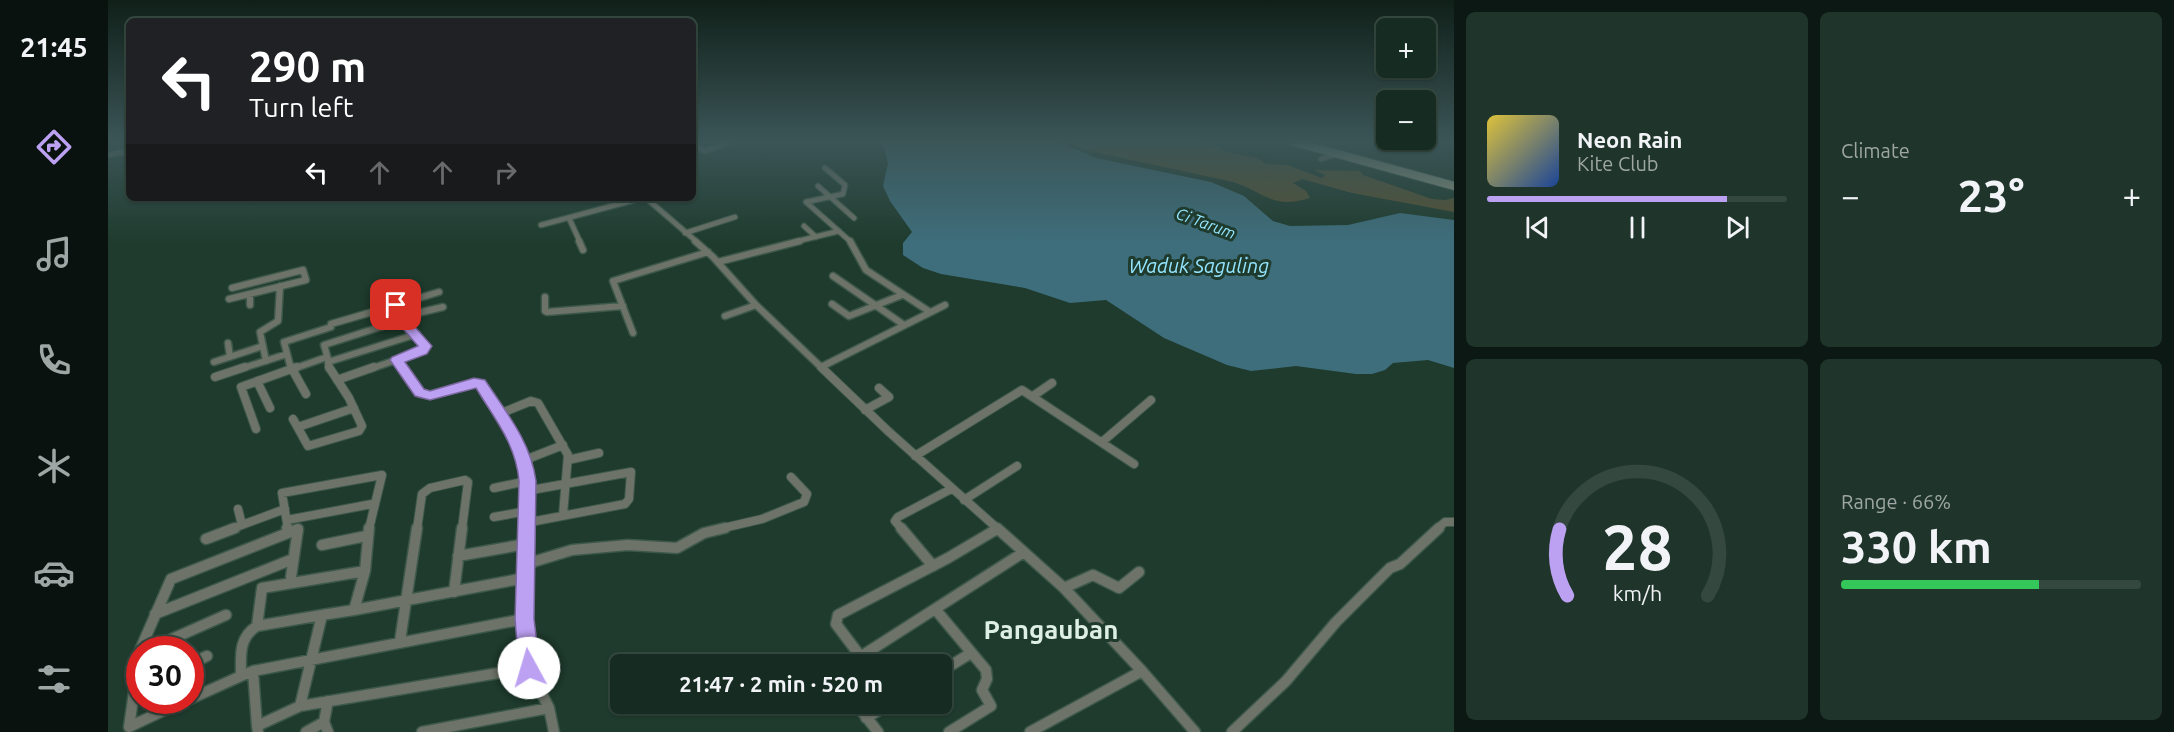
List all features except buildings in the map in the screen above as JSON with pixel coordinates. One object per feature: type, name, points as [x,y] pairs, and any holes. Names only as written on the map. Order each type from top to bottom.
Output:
[{"type":"street","points":[[835,176],[845,185],[843,194],[806,202],[849,239],[863,266],[902,295],[930,312]]},
{"type":"street","points":[[1418,176],[1454,186]]},
{"type":"street","points":[[818,186],[854,218]]},
{"type":"street","points":[[542,225],[633,201]]},
{"type":"street","points":[[648,201],[708,252],[756,305],[865,410],[1064,588],[1142,671],[1195,732]]},
{"type":"street","points":[[685,233],[735,217]]},
{"type":"street","points":[[569,218],[583,250]]},
{"type":"street","points":[[804,226],[816,237]]},
{"type":"street","points":[[718,262],[838,231]]},
{"type":"street","points":[[633,333],[612,282],[615,279],[708,252]]},
{"type":"street","points":[[229,299],[306,280],[303,270],[232,288]]},
{"type":"street","points":[[833,276],[904,325]]},
{"type":"street","points":[[266,361],[260,332],[278,321],[280,286]]},
{"type":"street","points":[[306,394],[291,369],[284,342],[331,327],[331,324],[439,292]]},
{"type":"street","points":[[250,294],[250,305]]},
{"type":"street","points":[[832,304],[849,316],[902,295]]},
{"type":"street","points":[[545,297],[544,311],[547,312],[623,306]]},
{"type":"street","points":[[337,380],[424,350],[425,346],[401,318],[396,305]]},
{"type":"street","points":[[725,316],[756,305]]},
{"type":"street","points":[[821,367],[945,305]]},
{"type":"street","points":[[324,345],[401,318],[443,307]]},
{"type":"street","points":[[293,419],[309,447],[357,432],[362,426],[354,408],[329,369],[324,345],[317,332]]},
{"type":"street","points":[[256,429],[241,387],[291,369],[417,334]]},
{"type":"street","points":[[228,343],[230,357]]},
{"type":"street","points":[[214,362],[263,346]]},
{"type":"street","points":[[215,377],[287,354]]},
{"type":"street","points":[[396,360],[421,394],[430,395],[478,383],[520,447],[525,460],[527,481],[525,619],[529,668],[549,708],[554,732]]},
{"type":"street","points":[[257,381],[270,408]]},
{"type":"street","points":[[1033,396],[1052,383]]},
{"type":"street","points":[[865,410],[889,398],[879,388]]},
{"type":"street","points":[[915,456],[1024,390],[1134,464]]},
{"type":"street","points":[[1102,442],[1151,400]]},
{"type":"street","points":[[499,414],[531,401],[536,402],[563,445],[568,460],[563,515]]},
{"type":"street","points":[[298,428],[354,408]]},
{"type":"street","points":[[525,460],[563,445]]},
{"type":"street","points":[[568,460],[599,453]]},
{"type":"street","points":[[964,500],[1017,466]]},
{"type":"street","points":[[525,523],[625,504],[629,499],[631,472],[526,491]]},
{"type":"street","points":[[288,532],[282,493],[382,475],[372,504],[366,537],[365,571],[354,610]]},
{"type":"street","points":[[526,564],[572,550],[628,545],[676,548],[704,533],[762,519],[804,502],[807,494],[791,477]]},
{"type":"street","points":[[400,641],[422,494],[430,488],[465,480],[468,482],[454,592]]},
{"type":"street","points":[[494,488],[527,481]]},
{"type":"street","points":[[933,566],[895,521],[898,517],[951,489]]},
{"type":"street","points":[[286,520],[372,504]]},
{"type":"street","points":[[238,509],[242,525]]},
{"type":"street","points":[[206,539],[285,509]]},
{"type":"street","points":[[494,517],[526,511]]},
{"type":"street","points":[[1232,732],[1286,681],[1336,622],[1390,568],[1400,564],[1445,522],[1454,522]]},
{"type":"street","points":[[147,636],[171,579],[298,529],[291,577]]},
{"type":"street","points":[[859,654],[836,624],[838,615],[933,566],[997,529]]},
{"type":"street","points":[[322,545],[366,537]]},
{"type":"street","points":[[458,556],[526,544]]},
{"type":"street","points":[[866,654],[1024,552]]},
{"type":"street","points":[[155,614],[293,560]]},
{"type":"street","points":[[257,626],[262,588],[365,571]]},
{"type":"street","points":[[1064,588],[1093,575],[1119,588],[1139,572]]},
{"type":"street","points":[[241,676],[243,636],[257,626],[525,578]]},
{"type":"street","points":[[936,610],[986,670],[987,677],[982,690],[991,704],[950,732]]},
{"type":"street","points":[[176,636],[226,615]]},
{"type":"street","points":[[300,706],[322,615]]},
{"type":"street","points":[[204,693],[253,671],[400,641],[525,619]]},
{"type":"street","points":[[952,665],[971,653]]},
{"type":"street","points":[[253,671],[257,729],[300,706],[529,668]]},
{"type":"street","points":[[1030,732],[1142,671]]},
{"type":"street","points":[[306,732],[326,727],[328,701]]},
{"type":"street","points":[[422,732],[549,708]]},
{"type":"street","points":[[131,714],[129,727],[156,714]]},
{"type":"street","points":[[863,714],[874,730]]},
{"type":"street","points":[[866,718],[873,714]]},
{"type":"shaded area","points":[[1206,176],[1322,178],[1366,176],[1432,199],[1454,198],[1454,212],[1352,193],[1302,179],[1293,183],[1306,191],[1310,198],[1286,202],[1277,201],[1233,182]]},
{"type":"water","name":"Waduk Saguling","points":[[885,176],[1183,176],[1211,182],[1244,196],[1273,221],[1290,226],[1348,225],[1400,213],[1454,220],[1454,368],[1428,360],[1393,363],[1385,370],[1372,374],[1296,366],[1251,371],[1227,365],[1164,338],[1106,300],[1070,303],[1025,288],[941,274],[923,268],[903,255],[903,243],[912,232],[890,201],[883,186]]},
{"type":"district","name":"Pangauban","points":[[1051,629]]},
{"type":"route","points":[[396,305],[402,320],[417,334],[425,346],[422,351],[396,360],[420,393],[430,395],[474,383],[482,385],[520,447],[525,460],[527,481],[525,619],[529,668]]},
{"type":"water label","name":"Ci Tarum","points":[[1206,223]]}]
